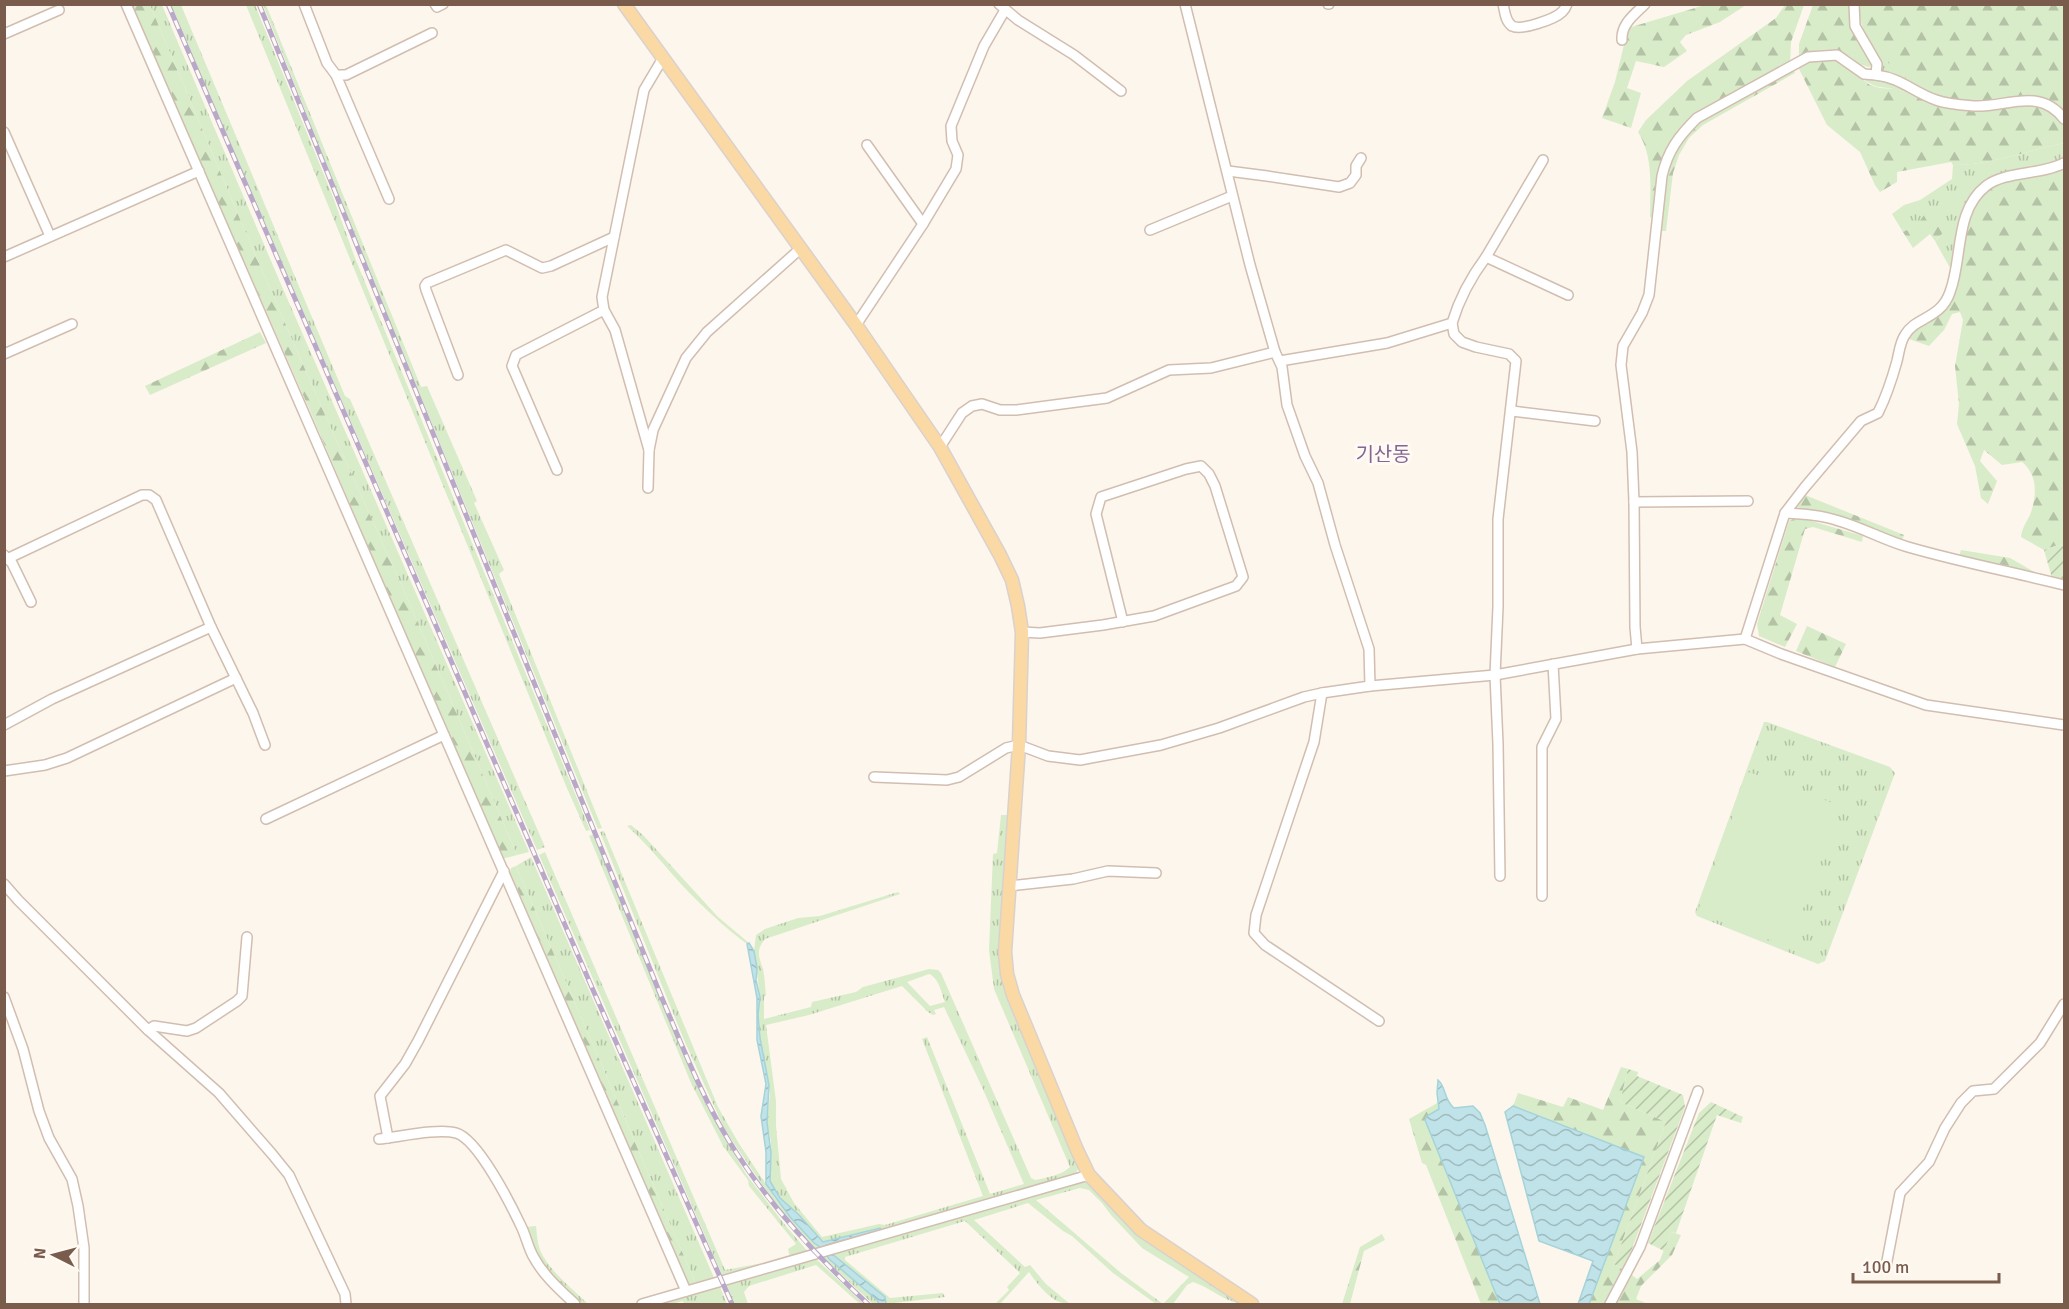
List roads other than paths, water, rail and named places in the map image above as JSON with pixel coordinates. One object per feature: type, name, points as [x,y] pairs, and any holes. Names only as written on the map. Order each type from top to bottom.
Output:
[{"type":"main road","points":[[624,4],[856,325],[940,447],[1000,555],[1012,580],[1022,632],[1019,745],[1005,952],[1006,974],[1013,995],[1089,1175],[1141,1230],[1252,1305]]},
{"type":"street","points":[[126,4],[686,1291]]},
{"type":"street","points":[[304,4],[327,63],[336,75],[389,199]]},
{"type":"street","points":[[435,4],[437,7],[443,4]]},
{"type":"street","points":[[1185,4],[1250,265],[1275,352],[1280,361],[1287,405],[1295,432],[1318,483],[1335,545],[1369,650],[1370,686]]},
{"type":"street","points":[[1503,4],[1506,19],[1512,26],[1518,27],[1545,21],[1561,14],[1567,4]]},
{"type":"street","points":[[1622,40],[1622,31],[1629,19],[1645,4]]},
{"type":"street","points":[[1854,4],[1854,26],[1877,64],[1876,75]]},
{"type":"street","points":[[856,325],[923,224],[956,169],[958,155],[952,141],[951,126],[1002,7],[1121,91]]},
{"type":"street","points":[[4,34],[59,10]]},
{"type":"street","points":[[336,75],[346,75],[432,33]]},
{"type":"street","points":[[1637,649],[1634,502],[1630,441],[1620,365],[1623,346],[1642,313],[1649,295],[1662,176],[1667,157],[1682,133],[1697,118],[1808,57],[1838,55],[1864,74],[1892,77],[1937,100],[1982,106],[2034,100],[2057,110],[2064,119]]},
{"type":"street","points":[[649,450],[615,330],[604,310],[602,297],[644,90],[663,58]]},
{"type":"street","points":[[4,132],[50,236]]},
{"type":"street","points":[[867,145],[923,224]]},
{"type":"street","points":[[4,160],[15,155]]},
{"type":"street","points":[[1228,171],[1339,188],[1350,183],[1356,175],[1356,166],[1361,158]]},
{"type":"street","points":[[1500,876],[1495,675],[1498,519],[1516,361],[1509,354],[1462,342],[1454,334],[1452,323],[1456,309],[1476,270],[1543,160]]},
{"type":"street","points":[[1745,639],[1785,513],[1861,421],[1878,413],[1893,376],[1904,336],[1912,327],[1938,312],[1947,300],[1957,270],[1966,213],[1975,197],[1987,185],[2006,178],[2052,169],[2064,163]]},
{"type":"street","points":[[4,257],[199,171]]},
{"type":"street","points":[[1150,230],[1232,196]]},
{"type":"street","points":[[458,375],[426,290],[427,283],[506,250],[542,268],[614,237]]},
{"type":"street","points":[[648,488],[649,450],[653,430],[686,358],[707,332],[800,249]]},
{"type":"street","points":[[1485,257],[1568,295]]},
{"type":"street","points":[[557,470],[512,366],[516,355],[604,310]]},
{"type":"street","points":[[1280,361],[1387,343],[1452,323]]},
{"type":"street","points":[[4,354],[72,324]]},
{"type":"street","points":[[940,447],[962,413],[972,406],[982,404],[1000,410],[1016,410],[1107,398],[1169,370],[1211,368],[1275,352]]},
{"type":"street","points":[[1512,411],[1595,421]]},
{"type":"street","points":[[1022,632],[1040,633],[1124,622],[1154,616],[1236,586],[1243,577],[1215,486],[1209,474],[1201,466],[1101,497],[1096,514],[1124,622]]},
{"type":"street","points":[[31,602],[7,556],[142,495],[149,495],[156,500],[211,627],[253,713],[265,745]]},
{"type":"street","points":[[1634,502],[1748,501]]},
{"type":"street","points":[[1785,513],[1814,514],[1840,521],[1905,546],[1982,567],[2064,585]]},
{"type":"street","points":[[4,726],[52,699],[211,627]]},
{"type":"street","points":[[874,777],[947,780],[959,777],[1006,748],[1019,745],[1048,756],[1080,760],[1161,745],[1322,693],[1370,686],[1495,675],[1637,649],[1745,639],[1926,705],[2064,725]]},
{"type":"street","points":[[1542,896],[1542,747],[1556,719],[1553,664]]},
{"type":"street","points":[[4,771],[45,765],[68,758],[236,678]]},
{"type":"street","points":[[1322,693],[1314,742],[1256,915],[1254,933],[1265,945],[1379,1021]]},
{"type":"street","points":[[266,819],[444,735]]},
{"type":"street","points":[[504,871],[418,1041],[405,1064],[380,1096],[383,1139],[443,1131],[458,1133],[472,1144],[507,1198],[522,1228],[531,1254],[542,1271],[574,1305]]},
{"type":"street","points":[[1009,886],[1073,879],[1108,871],[1156,873]]},
{"type":"street","points":[[4,884],[148,1030],[219,1093],[289,1175],[345,1294],[346,1305]]},
{"type":"street","points":[[148,1030],[154,1026],[187,1031],[196,1028],[237,1001],[242,996],[247,937]]},
{"type":"street","points":[[4,997],[23,1049],[39,1111],[49,1138],[72,1179],[84,1248],[84,1305]]},
{"type":"street","points":[[1886,1266],[1900,1193],[1929,1162],[1945,1128],[1961,1103],[1973,1091],[1994,1089],[2040,1042],[2064,1004]]},
{"type":"street","points":[[1610,1305],[1640,1247],[1698,1091]]},
{"type":"street","points":[[642,1305],[1089,1175]]},
{"type":"water","points":[[749,943],[754,951],[757,968],[760,1038],[769,1085],[767,1122],[771,1153],[770,1181],[780,1198],[823,1242],[880,1228],[881,1230],[826,1245],[823,1249],[814,1243],[790,1217],[766,1184],[766,1152],[761,1116],[766,1084],[757,1040],[757,998],[747,944]]},
{"type":"water","points":[[1438,1080],[1454,1108],[1473,1106],[1480,1113],[1540,1304],[1500,1304],[1425,1120],[1427,1116],[1439,1109]]},
{"type":"water","points":[[1513,1106],[1644,1157],[1589,1304],[1578,1304],[1593,1261],[1539,1241],[1505,1112]]},
{"type":"water","points":[[831,1253],[885,1297],[886,1304],[879,1304],[829,1259],[826,1254]]},
{"type":"railway","points":[[168,4],[593,990],[732,1304]]},
{"type":"railway","points":[[259,4],[661,996],[701,1088],[729,1141],[759,1186],[829,1267],[868,1304]]},
{"type":"district","name":"기산동","points":[[1383,454]]}]
